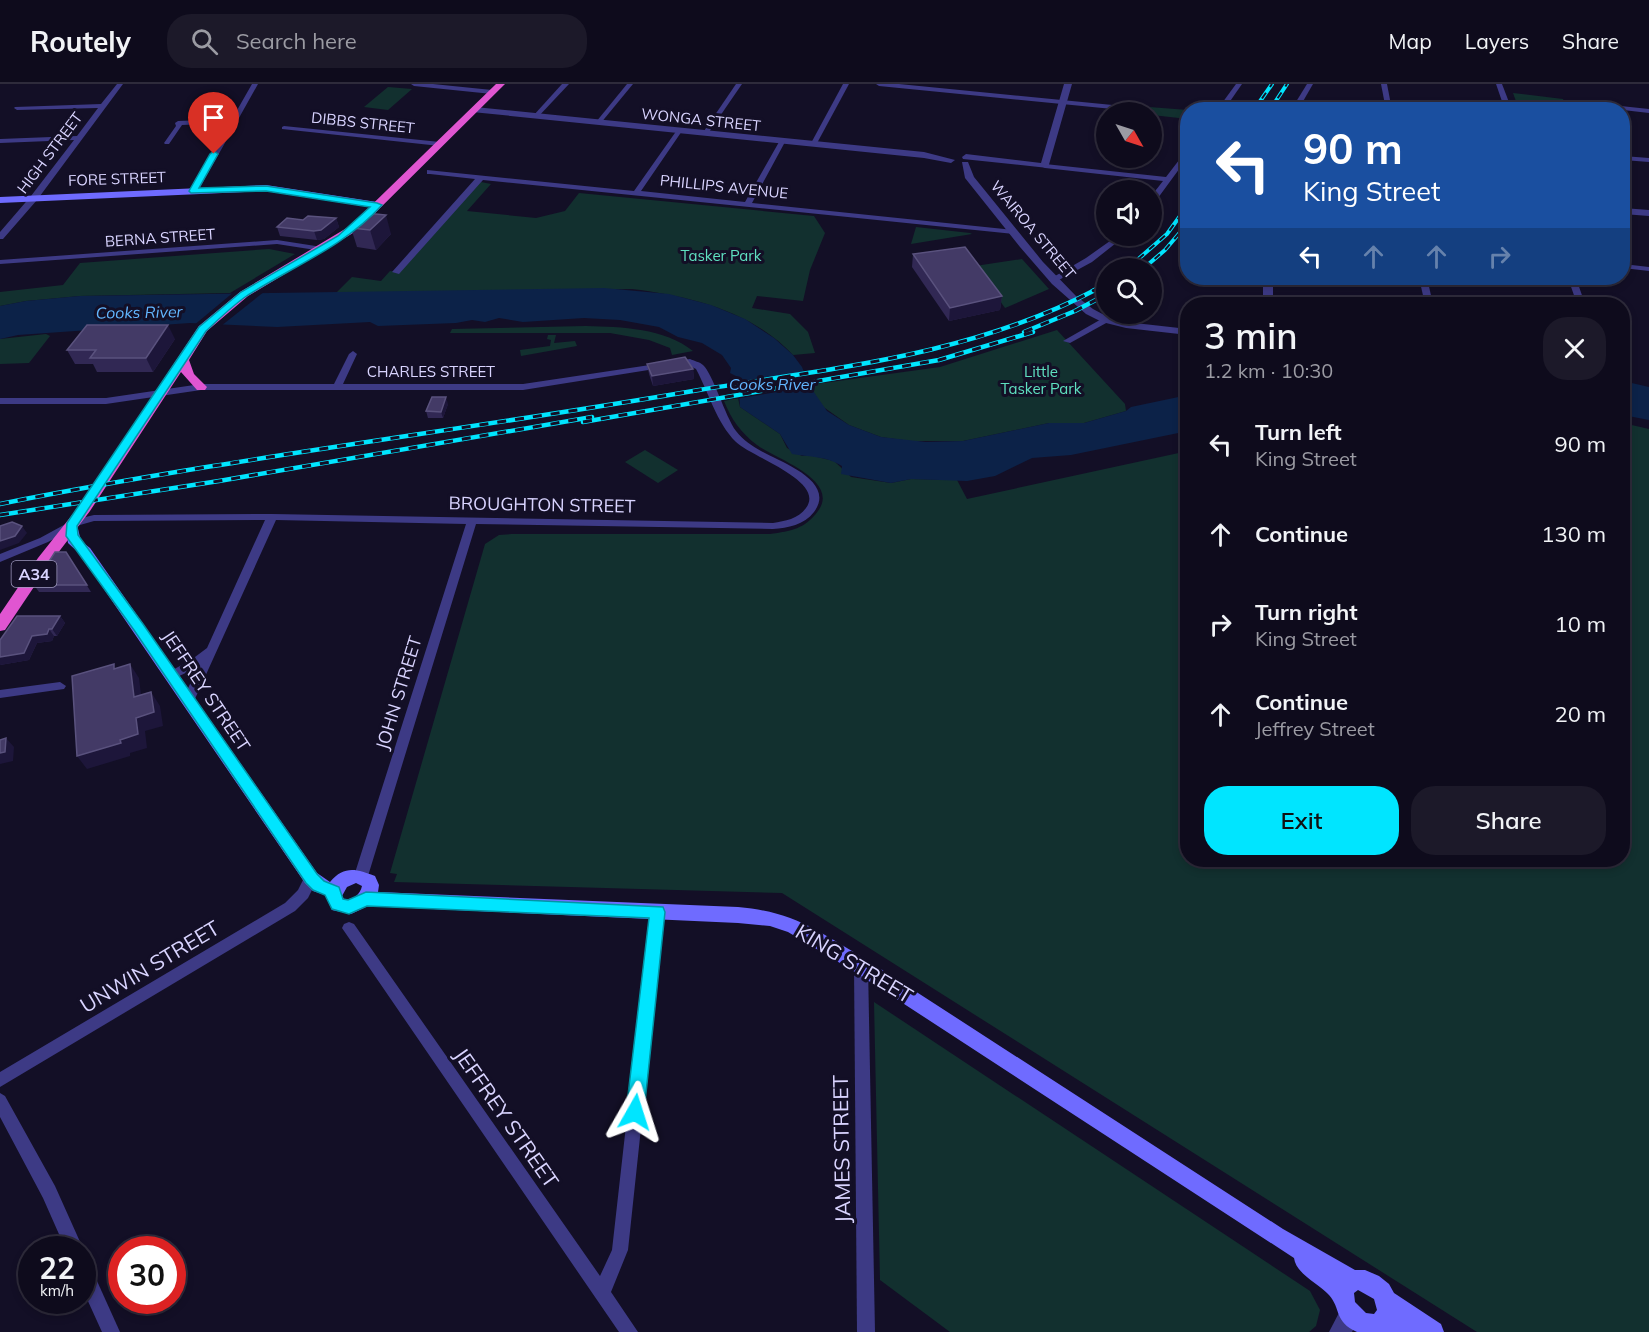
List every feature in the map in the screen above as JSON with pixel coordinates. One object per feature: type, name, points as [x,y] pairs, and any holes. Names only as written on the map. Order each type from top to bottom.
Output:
[{"type":"highway","name":"A34","points":[[0,626],[43,562],[85,508],[197,336],[223,309],[244,294],[354,228],[501,84]]},
{"type":"highway","points":[[182,359],[188,375],[201,387]]},
{"type":"main road","name":"FORE STREET","points":[[0,200],[273,189],[377,205]]},
{"type":"main road","name":"JEFFREY STREET","points":[[71,525],[75,543],[85,551],[311,878]]},
{"type":"main road","points":[[362,876],[371,885],[366,899],[355,906],[343,907],[334,901],[334,891],[345,879],[362,876]]},
{"type":"main road","points":[[311,878],[319,886],[334,891]]},
{"type":"main road","name":"KING STREET","points":[[366,899],[769,918],[804,932],[861,966],[1275,1236],[1347,1287]]},
{"type":"main road","points":[[1376,1320],[1383,1294],[1372,1283],[1365,1280],[1347,1287],[1345,1323],[1376,1320],[1433,1332]]},
{"type":"main road","points":[[1376,1320],[1404,1332]]},
{"type":"street","name":"HIGH STREET","points":[[0,237],[34,198],[120,84]]},
{"type":"street","points":[[194,191],[255,84]]},
{"type":"street","points":[[414,84],[492,92]]},
{"type":"street","points":[[535,117],[566,84]]},
{"type":"street","points":[[598,123],[630,84]]},
{"type":"street","points":[[705,134],[739,84]]},
{"type":"street","points":[[813,145],[846,84]]},
{"type":"street","points":[[879,84],[1096,105]]},
{"type":"street","points":[[1045,166],[1068,84]]},
{"type":"street","points":[[1226,102],[1239,84]]},
{"type":"street","points":[[1299,102],[1310,84]]},
{"type":"street","points":[[1383,84],[1387,102]]},
{"type":"street","points":[[1499,84],[1506,102]]},
{"type":"street","points":[[17,108],[103,106]]},
{"type":"street","points":[[1630,109],[1649,111]]},
{"type":"street","name":"WONGA STREET","points":[[475,110],[1167,179]]},
{"type":"street","points":[[167,143],[179,126],[178,123],[233,121]]},
{"type":"street","name":"DIBBS STREET","points":[[285,128],[440,144]]},
{"type":"street","points":[[637,192],[679,131]]},
{"type":"street","points":[[0,141],[79,138]]},
{"type":"street","points":[[748,203],[782,142]]},
{"type":"street","points":[[1630,159],[1649,160]]},
{"type":"street","name":"WAIROA STREET","points":[[960,160],[970,178],[1069,296],[1096,314]]},
{"type":"street","points":[[1162,186],[1180,162]]},
{"type":"street","name":"PHILLIPS AVENUE","points":[[430,172],[1014,232]]},
{"type":"street","points":[[396,272],[480,178]]},
{"type":"street","points":[[1630,212],[1649,213]]},
{"type":"street","name":"BERNA STREET","points":[[0,262],[277,242],[322,249]]},
{"type":"street","points":[[1054,279],[1089,260],[1107,246]]},
{"type":"street","points":[[1630,267],[1649,268]]},
{"type":"street","points":[[1067,341],[1098,324]]},
{"type":"street","points":[[1122,324],[1180,331]]},
{"type":"street","points":[[337,387],[353,354]]},
{"type":"street","name":"CHARLES STREET","points":[[0,401],[106,401],[201,387],[528,387],[678,362],[698,364]]},
{"type":"street","name":"BROUGHTON STREET","points":[[0,558],[44,540],[71,525],[94,518],[272,517],[764,526],[791,524],[804,517],[810,512],[815,500],[811,486],[739,440],[717,407],[698,364]]},
{"type":"street","points":[[188,701],[272,517]]},
{"type":"street","name":"JOHN STREET","points":[[362,876],[472,520]]},
{"type":"street","points":[[171,676],[195,663],[212,648]]},
{"type":"street","points":[[0,694],[60,686]]},
{"type":"street","name":"UNWIN STREET","points":[[0,1080],[290,907],[303,894],[311,878]]},
{"type":"street","points":[[602,1293],[620,1250],[657,912]]},
{"type":"street","name":"JEFFREY STREET","points":[[349,928],[628,1332]]},
{"type":"street","name":"JAMES STREET","points":[[861,966],[866,1332]]},
{"type":"street","points":[[0,1101],[44,1182],[69,1236]]},
{"type":"street","points":[[96,1298],[111,1332]]},
{"type":"green space","points":[[388,87],[412,89],[388,110],[364,107]]},
{"type":"green space","points":[[1513,93],[1563,99],[1564,102],[1516,102]]},
{"type":"green space","points":[[1162,108],[1180,109],[1180,118],[1162,116]]},
{"type":"green space","name":"Tasker Park","points":[[481,182],[491,184],[467,211],[536,218],[565,211],[579,193],[814,216],[825,233],[810,270],[803,301],[757,296],[752,308],[790,314],[808,332],[815,353],[793,355],[759,327],[719,308],[676,296],[632,289],[336,293],[352,277],[381,281],[390,271],[398,272]]},
{"type":"green space","points":[[916,227],[970,233],[972,234],[911,244]]},
{"type":"green space","points":[[269,249],[295,254],[230,293],[80,296],[0,306],[0,292],[63,285],[80,263]]},
{"type":"green space","points":[[1022,259],[1049,289],[1005,308],[975,266]]},
{"type":"green space","points":[[586,326],[628,328],[656,333],[682,343],[693,351],[672,355],[670,348],[649,340],[610,333],[450,333],[452,329]]},
{"type":"green space","name":"Little Tasker Park","points":[[1057,330],[1125,404],[1126,411],[1084,423],[1049,423],[963,441],[910,441],[881,437],[849,425],[822,406],[809,385],[940,367]]},
{"type":"green space","points":[[46,334],[50,336],[29,363],[0,364],[0,339]]},
{"type":"green space","points":[[548,335],[556,335],[554,343],[575,341],[577,346],[521,356],[520,350],[550,346],[551,340],[547,339]]},
{"type":"green space","points":[[738,398],[740,407],[780,434],[787,448],[802,456],[809,455],[834,461],[851,477],[891,483],[911,479],[957,480],[967,499],[1180,453],[1180,867],[1630,867],[1630,425],[1649,429],[1649,1332],[1477,1332],[782,893],[394,882],[397,874],[390,873],[485,544],[499,535],[512,534],[770,534],[797,528],[808,522],[818,511],[823,500],[821,489],[802,471],[757,445],[746,436],[730,414],[724,401]]},
{"type":"green space","points":[[645,450],[678,470],[658,483],[625,462]]},
{"type":"green space","points":[[874,1002],[1310,1291],[1320,1310],[1316,1326],[1309,1332],[950,1332],[880,1280]]},
{"type":"water","name":"Cooks River","points":[[604,288],[669,294],[711,305],[745,319],[774,338],[793,355],[802,367],[809,385],[827,411],[849,425],[881,437],[926,442],[963,441],[1049,423],[1084,423],[1126,411],[1131,407],[1180,397],[1180,433],[1071,455],[1032,458],[995,476],[967,481],[911,479],[891,483],[841,474],[842,466],[830,460],[792,454],[780,434],[740,407],[738,377],[730,373],[731,368],[722,355],[702,343],[678,337],[659,327],[620,320],[584,318],[523,322],[499,318],[485,322],[472,320],[456,323],[378,326],[370,322],[277,327],[190,323],[18,335],[0,339],[0,306],[80,296]]},
{"type":"water","points":[[1630,383],[1649,387],[1649,420],[1630,416]]},
{"type":"pier","points":[[235,291],[265,291],[221,326],[193,326]]},
{"type":"pier","points":[[807,371],[813,386],[735,399],[734,383]]},
{"type":"building","points":[[366,213],[386,215],[370,230],[351,228]]},
{"type":"building","points":[[308,216],[336,218],[321,230],[277,227],[287,218],[303,220]]},
{"type":"building","points":[[965,247],[1002,296],[950,308],[913,254]]},
{"type":"building","points":[[87,325],[168,325],[146,358],[90,358],[96,350],[67,350]]},
{"type":"building","points":[[685,357],[693,369],[652,376],[647,364]]},
{"type":"building","points":[[432,397],[446,397],[441,412],[426,411]]},
{"type":"building","points":[[12,522],[22,526],[15,536],[0,541],[0,526]]},
{"type":"building","points":[[55,552],[66,552],[87,585],[34,585]]},
{"type":"building","points":[[17,616],[60,616],[47,634],[32,636],[24,653],[0,657],[0,640]]},
{"type":"building","points":[[114,664],[114,669],[130,664],[134,697],[151,692],[154,712],[136,718],[138,734],[120,740],[121,743],[77,756],[72,676]]},
{"type":"building","points":[[6,738],[5,752],[0,753],[0,740]]},
{"type":"railway","points":[[1260,102],[1272,84]]},
{"type":"railway","points":[[1275,102],[1287,84]]},
{"type":"railway","points":[[1139,258],[1167,234],[1180,216]]},
{"type":"railway","points":[[1156,258],[1180,232]]},
{"type":"railway","points":[[1092,291],[1096,289]]},
{"type":"railway","points":[[0,504],[174,472],[851,366],[902,356],[1000,330],[1048,312],[1095,290]]},
{"type":"railway","points":[[1024,332],[1096,300]]},
{"type":"railway","points":[[583,422],[939,360],[1033,332]]},
{"type":"railway","points":[[0,515],[219,481],[592,417]]},
{"type":"route","points":[[214,154],[194,191],[266,188],[377,205],[341,238],[244,294],[223,309],[203,329],[85,508],[71,525],[75,543],[85,551],[139,627],[311,878],[319,886],[334,891],[334,901],[338,905],[355,906],[366,899],[657,912],[635,1112]]}]
